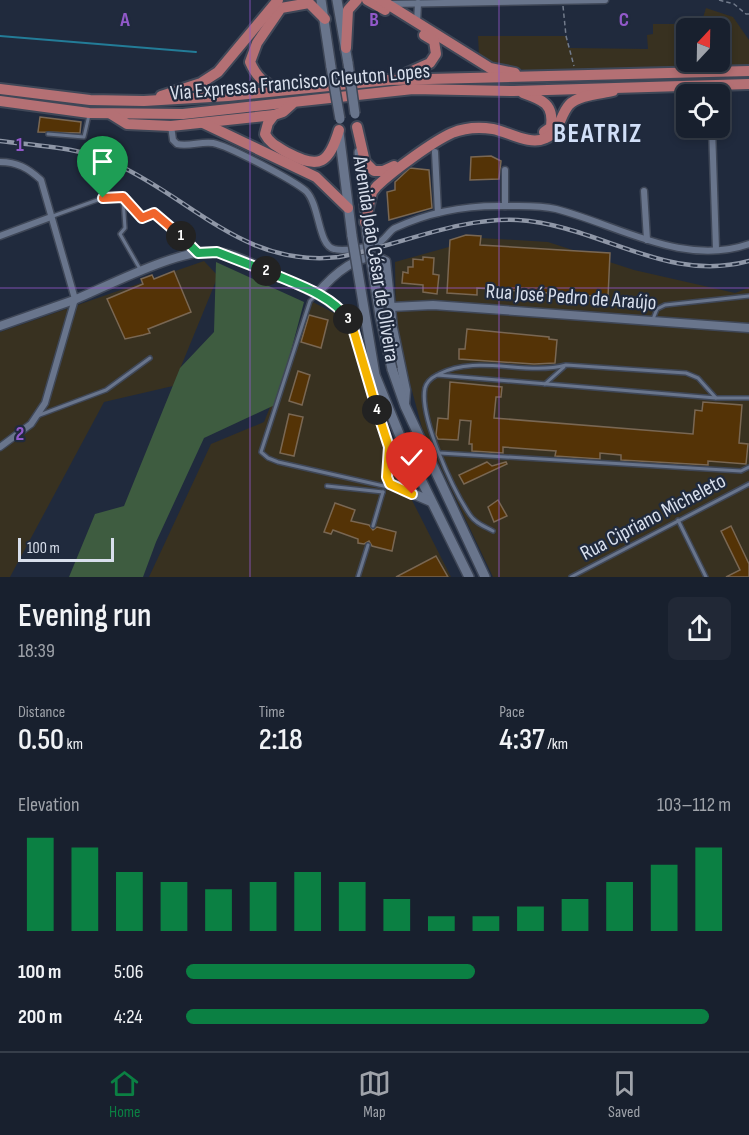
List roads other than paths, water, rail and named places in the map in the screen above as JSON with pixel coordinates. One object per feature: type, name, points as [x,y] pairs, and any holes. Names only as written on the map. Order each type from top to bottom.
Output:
[{"type":"highway","points":[[144,101],[201,84],[218,72],[278,0]]},
{"type":"highway","points":[[346,48],[348,10],[357,0]]},
{"type":"highway","points":[[367,0],[434,41],[436,48],[430,63],[389,80]]},
{"type":"highway","points":[[384,2],[490,68],[536,78]]},
{"type":"highway","points":[[283,91],[266,84],[256,76],[250,62],[257,43],[281,8],[309,3],[325,19]]},
{"type":"highway","name":"Via Expressa Francisco Cleuton Lopes","points":[[0,88],[90,100],[144,101],[283,91],[389,80],[749,71]]},
{"type":"highway","name":"Via Expressa Francisco Cleuton Lopes","points":[[730,87],[749,84]]},
{"type":"highway","points":[[365,222],[372,192],[377,186],[452,133],[471,128],[492,129],[538,140],[547,138],[557,128],[569,105],[577,99],[637,86]]},
{"type":"highway","name":"Via Expressa Francisco Cleuton Lopes","points":[[0,101],[89,113],[207,113],[412,89],[514,91],[637,86],[676,88]]},
{"type":"highway","points":[[357,127],[365,162],[374,171],[383,171],[449,128],[467,122],[494,124],[526,134],[540,135],[551,127],[550,106],[544,100],[514,91]]},
{"type":"highway","points":[[111,114],[127,124],[171,126],[274,114],[283,112],[292,104]]},
{"type":"highway","points":[[274,114],[266,129],[269,142],[304,161],[318,162],[330,155],[339,124]]},
{"type":"highway","points":[[202,123],[316,177],[348,208]]},
{"type":"main road","name":"Avenida João César de Oliveira","points":[[321,0],[352,236],[375,375],[430,501],[469,577]]},
{"type":"main road","name":"Avenida João César de Oliveira","points":[[337,0],[357,127],[365,222],[392,369],[405,406],[485,577]]},
{"type":"main road","points":[[393,486],[430,501]]},
{"type":"street","points":[[384,2],[605,0]]},
{"type":"street","points":[[417,24],[418,3]]},
{"type":"street","points":[[171,126],[173,140],[177,144],[218,145],[296,183],[314,201],[324,243],[330,249],[339,250],[378,243],[393,229],[438,213],[469,207],[505,206],[553,208],[647,240],[683,249],[716,249],[749,244]]},
{"type":"street","points":[[712,138],[716,249]]},
{"type":"street","points":[[435,152],[438,213]]},
{"type":"street","points":[[0,162],[13,162],[29,169],[41,180],[75,299],[45,402],[36,417],[14,439],[0,447]]},
{"type":"street","points":[[505,171],[505,206]]},
{"type":"street","points":[[644,191],[647,240]]},
{"type":"street","points":[[0,236],[51,217]]},
{"type":"street","points":[[0,326],[75,299],[140,270],[198,253],[217,252],[239,258],[317,294],[343,311],[352,325],[389,447],[387,477],[393,486],[409,484],[417,469]]},
{"type":"street","points":[[317,294],[343,267],[379,258],[386,261],[391,307],[406,390],[405,406]]},
{"type":"street","name":"Rua José Pedro de Araújo","points":[[391,307],[433,305],[749,328]]},
{"type":"lane","points":[[48,134],[84,137],[89,113]]},
{"type":"lane","points":[[51,217],[103,198],[123,197]]},
{"type":"lane","points":[[123,197],[142,218],[154,213],[188,241],[198,253]]},
{"type":"lane","points":[[123,197],[125,229],[120,234],[140,270]]},
{"type":"lane","points":[[317,294],[310,301],[261,452],[278,462],[393,486]]},
{"type":"lane","points":[[652,321],[657,309],[665,305],[749,296]]},
{"type":"lane","points":[[36,417],[106,390],[150,358]]},
{"type":"lane","points":[[492,531],[469,514],[440,453],[425,407],[425,388],[429,380],[437,375],[455,365],[549,369],[566,365],[686,373],[698,378],[716,398]]},
{"type":"lane","points":[[545,384],[566,365]]},
{"type":"lane","points":[[437,375],[716,398],[749,398]]},
{"type":"lane","points":[[440,453],[741,471],[749,467]]},
{"type":"lane","name":"Rua Cipriano Micheleto","points":[[571,577],[749,484]]},
{"type":"lane","points":[[327,486],[383,492],[393,486]]},
{"type":"lane","points":[[373,526],[383,492]]},
{"type":"lane","points":[[678,520],[706,577]]},
{"type":"lane","points":[[358,577],[368,545]]},
{"type":"waterway","points":[[0,36],[196,52]]},
{"type":"railway","points":[[0,141],[59,148],[102,158],[144,179],[248,242],[275,252],[306,258],[339,257],[473,223],[518,220],[548,224],[633,251],[689,265],[719,266],[749,261]]},
{"type":"district","name":"BEATRIZ","points":[[598,134]]}]
